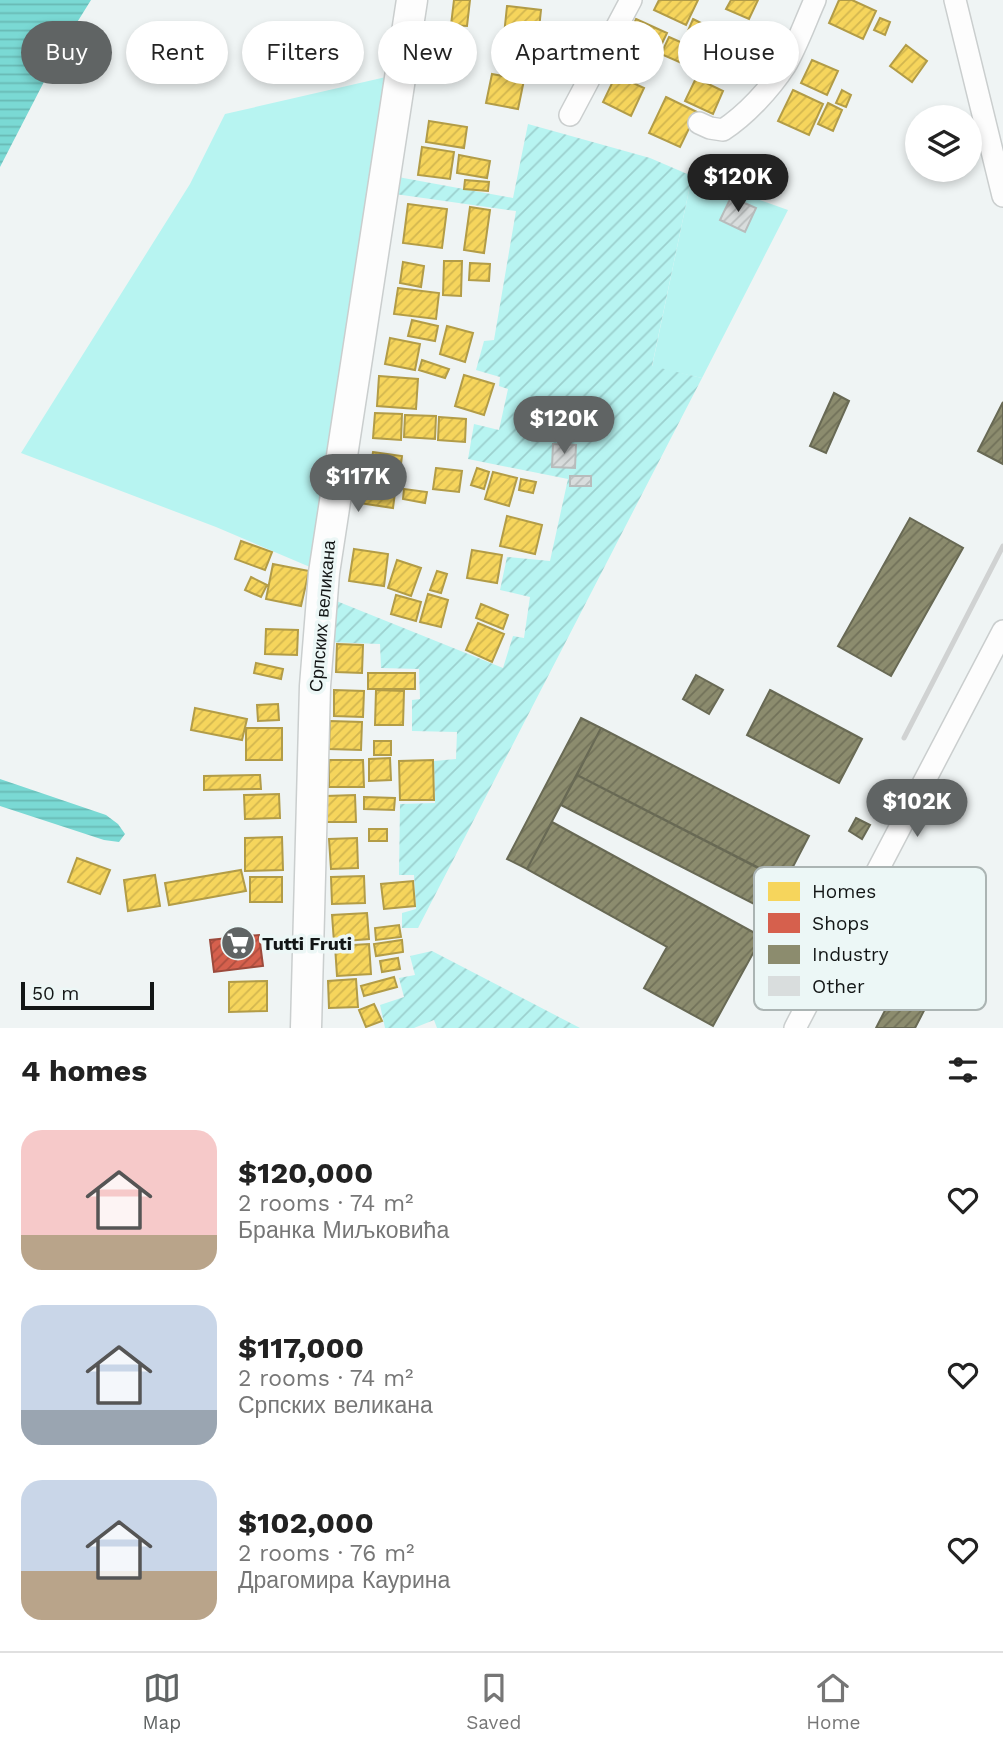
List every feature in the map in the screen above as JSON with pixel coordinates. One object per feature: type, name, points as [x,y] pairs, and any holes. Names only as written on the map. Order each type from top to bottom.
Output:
[{"type":"main road","name":"Српских великана","points":[[306,1028],[315,687],[322,598],[412,0]]},
{"type":"street","points":[[570,115],[631,0]]},
{"type":"street","points":[[699,122],[710,128],[723,130],[737,121],[785,65],[815,0]]},
{"type":"street","points":[[955,0],[1003,196]]},
{"type":"street","points":[[879,867],[1003,631]]},
{"type":"street","points":[[795,1028],[804,1010]]},
{"type":"shaded area","points":[[0,0],[91,0],[78,21],[21,21],[21,84],[43,84],[0,167]]},
{"type":"shaded area","points":[[378,79],[378,84],[385,84],[310,567],[216,527],[21,453],[190,184],[225,114]]},
{"type":"shaded area","points":[[528,124],[650,158],[692,176],[652,366],[702,378],[418,928],[402,928],[402,913],[416,909],[414,875],[399,875],[400,804],[435,803],[434,761],[456,759],[457,732],[412,731],[412,700],[420,699],[419,669],[381,668],[380,644],[327,642],[329,598],[503,668],[513,636],[524,638],[530,597],[500,590],[507,557],[550,561],[568,479],[468,459],[474,424],[499,430],[508,389],[499,386],[500,377],[476,370],[484,341],[494,340],[516,211],[395,194],[398,177],[513,198]]},
{"type":"shaded area","points":[[692,176],[788,210],[702,378],[652,367]]},
{"type":"shaded area","points":[[0,779],[106,815],[118,824],[125,834],[119,842],[104,840],[0,806]]},
{"type":"shaded area","points":[[432,951],[580,1028],[437,1028],[434,1020],[414,1028],[385,1028],[380,1005],[404,997],[399,978],[415,975],[410,956]]},
{"type":"building: Homes","points":[[454,0],[470,0],[468,21],[451,21]]},
{"type":"building: Homes","points":[[659,0],[698,0],[688,21],[678,21],[654,10]]},
{"type":"building: Homes","points":[[731,0],[758,0],[749,19],[726,9]]},
{"type":"building: Homes","points":[[839,0],[852,0],[876,11],[863,39],[829,23]]},
{"type":"building: Homes","points":[[507,6],[541,10],[540,21],[505,21]]},
{"type":"building: Homes","points":[[880,18],[890,22],[885,35],[874,30]]},
{"type":"building: Homes","points":[[669,37],[678,41],[678,61],[664,55]]},
{"type":"building: Homes","points":[[906,45],[927,61],[912,82],[890,66]]},
{"type":"building: Homes","points":[[812,60],[838,71],[827,95],[801,83]]},
{"type":"building: Homes","points":[[491,79],[491,84],[523,84],[518,109],[486,103]]},
{"type":"building: Homes","points":[[612,84],[635,84],[644,88],[631,116],[603,102]]},
{"type":"building: Homes","points":[[693,84],[708,84],[723,91],[713,114],[685,101]]},
{"type":"building: Homes","points":[[793,90],[823,104],[809,135],[778,121]]},
{"type":"building: Homes","points":[[842,90],[851,95],[846,107],[836,103]]},
{"type":"building: Homes","points":[[666,97],[697,112],[680,147],[649,133]]},
{"type":"building: Homes","points":[[828,103],[842,110],[833,131],[818,124]]},
{"type":"building: Homes","points":[[429,121],[467,127],[464,148],[426,142]]},
{"type":"building: Homes","points":[[422,147],[454,152],[450,179],[418,175]]},
{"type":"building: Homes","points":[[459,155],[490,161],[487,178],[457,173]]},
{"type":"building: Homes","points":[[465,180],[489,182],[488,191],[464,189]]},
{"type":"building: Homes","points":[[408,204],[447,209],[442,248],[403,243]]},
{"type":"building: Homes","points":[[470,207],[490,210],[484,253],[464,250]]},
{"type":"building: Homes","points":[[444,261],[462,261],[461,296],[443,295]]},
{"type":"building: Homes","points":[[403,262],[424,266],[421,287],[400,283]]},
{"type":"building: Homes","points":[[470,263],[490,264],[489,281],[469,280]]},
{"type":"building: Homes","points":[[398,288],[439,293],[436,319],[394,314]]},
{"type":"building: Homes","points":[[412,320],[438,326],[435,341],[408,336]]},
{"type":"building: Homes","points":[[447,326],[473,333],[465,362],[440,354]]},
{"type":"building: Homes","points":[[390,338],[420,344],[415,370],[385,364]]},
{"type":"building: Homes","points":[[422,360],[449,369],[445,378],[419,370]]},
{"type":"building: Homes","points":[[464,375],[494,384],[484,415],[455,406]]},
{"type":"building: Homes","points":[[379,376],[418,379],[416,409],[377,406]]},
{"type":"building: Homes","points":[[375,413],[402,414],[401,440],[373,438]]},
{"type":"building: Homes","points":[[405,415],[436,416],[435,439],[404,437]]},
{"type":"building: Homes","points":[[439,417],[466,419],[465,442],[438,440]]},
{"type":"building: Homes","points":[[373,452],[402,456],[399,480],[369,476]]},
{"type":"building: Homes","points":[[436,468],[462,471],[459,492],[433,489]]},
{"type":"building: Homes","points":[[477,468],[489,472],[484,489],[471,485]]},
{"type":"building: Homes","points":[[493,472],[517,478],[509,506],[485,499]]},
{"type":"building: Homes","points":[[521,479],[536,482],[533,493],[519,490]]},
{"type":"building: Homes","points":[[363,480],[396,485],[393,508],[359,503]]},
{"type":"building: Homes","points":[[404,489],[427,492],[425,503],[403,499]]},
{"type":"building: Homes","points":[[507,516],[542,525],[535,554],[500,546]]},
{"type":"building: Homes","points":[[241,541],[272,552],[265,570],[235,559]]},
{"type":"building: Homes","points":[[354,549],[388,554],[384,586],[349,581]]},
{"type":"building: Homes","points":[[472,550],[502,555],[497,583],[467,578]]},
{"type":"building: Homes","points":[[397,560],[421,568],[411,596],[388,588]]},
{"type":"building: Homes","points":[[273,564],[309,571],[301,606],[266,599]]},
{"type":"building: Homes","points":[[437,571],[447,574],[441,593],[430,590]]},
{"type":"building: Homes","points":[[251,577],[267,585],[261,597],[245,590]]},
{"type":"building: Homes","points":[[428,594],[448,600],[441,627],[420,622]]},
{"type":"building: Homes","points":[[396,595],[421,602],[416,621],[391,614]]},
{"type":"building: Homes","points":[[481,604],[508,615],[503,629],[476,618]]},
{"type":"building: Homes","points":[[478,623],[504,634],[492,662],[466,650]]},
{"type":"building: Homes","points":[[266,629],[298,630],[297,655],[265,654]]},
{"type":"building: Homes","points":[[337,644],[363,645],[362,673],[336,672]]},
{"type":"building: Homes","points":[[256,663],[283,669],[281,679],[254,673]]},
{"type":"building: Homes","points":[[368,673],[415,673],[415,689],[368,689]]},
{"type":"building: Homes","points":[[334,690],[364,691],[363,717],[334,716]]},
{"type":"building: Homes","points":[[376,690],[404,691],[403,725],[375,725]]},
{"type":"building: Homes","points":[[278,704],[279,720],[258,721],[257,705]]},
{"type":"building: Homes","points":[[195,708],[247,719],[242,740],[191,730]]},
{"type":"building: Homes","points":[[330,721],[362,722],[361,750],[329,749]]},
{"type":"building: Homes","points":[[246,728],[282,728],[282,760],[246,760]]},
{"type":"building: Homes","points":[[374,741],[391,741],[391,755],[374,755]]},
{"type":"building: Homes","points":[[390,758],[391,780],[369,781],[369,759]]},
{"type":"building: Homes","points":[[329,760],[363,760],[364,787],[329,787]]},
{"type":"building: Homes","points":[[433,760],[434,800],[400,800],[399,761]]},
{"type":"building: Homes","points":[[260,775],[261,789],[204,790],[204,776]]},
{"type":"building: Homes","points":[[279,794],[280,818],[245,819],[244,795]]},
{"type":"building: Homes","points":[[355,795],[356,822],[326,822],[326,796]]},
{"type":"building: Homes","points":[[364,797],[395,798],[394,810],[364,809]]},
{"type":"building: Homes","points":[[369,829],[387,829],[387,841],[369,841]]},
{"type":"building: Homes","points":[[282,837],[283,870],[245,871],[245,838]]},
{"type":"building: Homes","points":[[357,838],[358,868],[331,869],[329,839]]},
{"type":"building: Homes","points":[[77,858],[110,870],[100,894],[68,882]]},
{"type":"building: Homes","points":[[241,870],[246,891],[169,905],[165,883]]},
{"type":"building: Homes","points":[[155,875],[160,906],[128,911],[124,880]]},
{"type":"building: Homes","points":[[364,876],[365,903],[332,904],[331,877]]},
{"type":"building: Homes","points":[[250,877],[282,877],[282,902],[250,902]]},
{"type":"building: Homes","points":[[413,881],[415,906],[384,909],[381,884]]},
{"type":"building: Homes","points":[[367,913],[369,939],[334,942],[332,915]]},
{"type":"building: Homes","points":[[399,925],[401,937],[376,940],[375,928]]},
{"type":"building: Homes","points":[[402,940],[403,952],[376,956],[374,944]]},
{"type":"building: Homes","points":[[369,944],[371,974],[337,976],[335,946]]},
{"type":"building: Homes","points":[[398,958],[400,969],[382,972],[380,961]]},
{"type":"building: Homes","points":[[394,977],[397,987],[364,996],[361,986]]},
{"type":"building: Homes","points":[[356,979],[358,1007],[329,1008],[328,981]]},
{"type":"building: Homes","points":[[267,981],[267,1011],[229,1012],[229,982]]},
{"type":"building: Homes","points":[[374,1004],[382,1021],[366,1027],[359,1010]]},
{"type":"building: Shops","points":[[259,935],[263,966],[214,972],[210,940]]},
{"type":"building: Industry","points":[[834,393],[849,401],[826,453],[810,446]]},
{"type":"building: Industry","points":[[1003,402],[1003,464],[978,451]]},
{"type":"building: Industry","points":[[910,518],[963,548],[891,676],[838,646]]},
{"type":"building: Industry","points":[[696,675],[723,690],[709,714],[683,699]]},
{"type":"building: Industry","points":[[770,690],[862,739],[839,783],[747,735]]},
{"type":"building: Industry","points":[[581,718],[601,728],[527,869],[507,859]]},
{"type":"building: Industry","points":[[601,728],[809,836],[793,867],[756,867],[577,775]]},
{"type":"building: Industry","points":[[577,775],[757,867],[754,867],[754,904],[561,805]]},
{"type":"building: Industry","points":[[856,818],[870,825],[862,839],[849,831]]},
{"type":"building: Industry","points":[[552,822],[754,933],[754,952],[713,1026],[644,988],[667,947],[527,869]]},
{"type":"building: Industry","points":[[885,1010],[924,1010],[915,1028],[876,1028]]},
{"type":"building: Other","points":[[731,197],[756,208],[745,232],[720,220]]},
{"type":"building: Other","points":[[553,444],[576,445],[575,468],[552,467]]},
{"type":"building: Other","points":[[570,476],[591,476],[591,486],[570,486]]},
{"type":"railway","points":[[904,738],[1003,546]]},
{"type":"place","name":"Tutti Fruti","points":[[238,943]]}]
